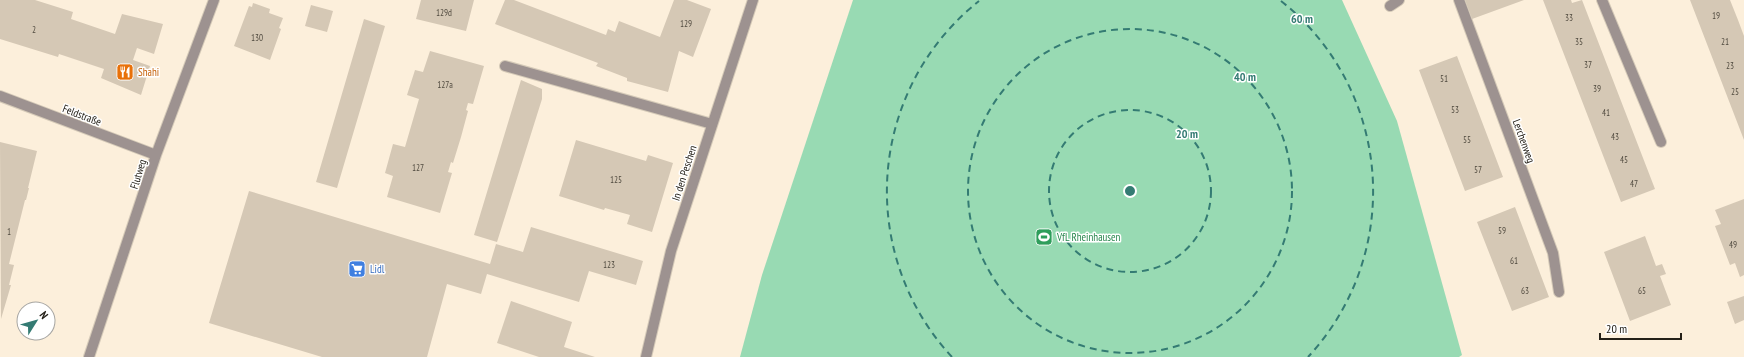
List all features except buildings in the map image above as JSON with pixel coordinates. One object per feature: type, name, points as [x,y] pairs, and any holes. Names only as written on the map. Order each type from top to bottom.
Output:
[{"type":"street","name":"Flutweg","points":[[89,357],[156,155],[214,0]]},
{"type":"street","name":"In den Peschen","points":[[646,357],[671,251],[752,0]]},
{"type":"street","name":"Lerchenweg","points":[[1459,0],[1553,253],[1559,292]]},
{"type":"street","points":[[1602,0],[1660,142]]},
{"type":"street","points":[[505,66],[712,124]]},
{"type":"street","name":"Feldstraße","points":[[0,96],[156,155]]},
{"type":"green space","name":"VfL Rheinhausen","points":[[853,0],[1342,0],[1397,121],[1462,355],[1459,357],[740,357],[762,275]]},
{"type":"place","name":"Shahi","points":[[125,72]]},
{"type":"place","name":"VfL Rheinhausen","points":[[1044,237]]},
{"type":"place","name":"Lidl","points":[[357,269]]}]
